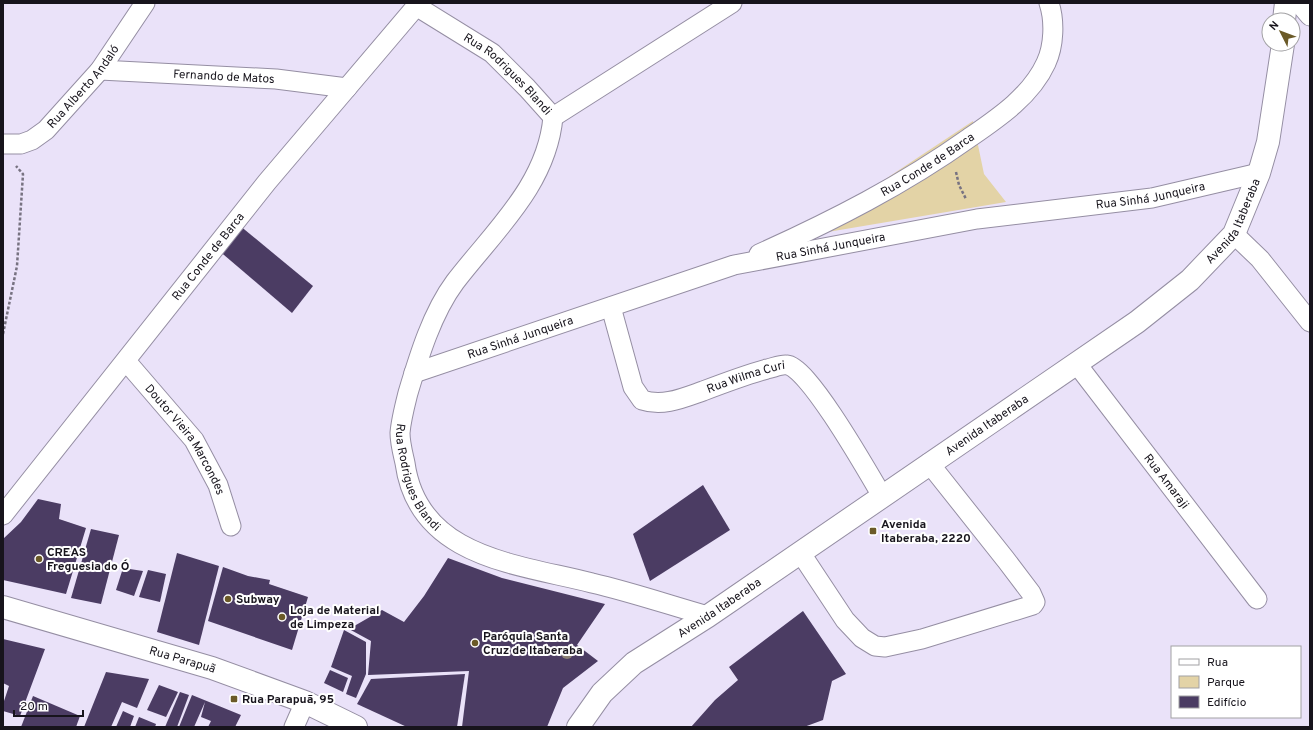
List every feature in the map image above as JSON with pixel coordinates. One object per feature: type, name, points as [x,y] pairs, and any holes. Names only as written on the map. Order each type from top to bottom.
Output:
[{"type":"main road","name":"Avenida Itaberaba","points":[[578,727],[602,693],[634,664],[708,616],[1165,302],[1212,259],[1234,234],[1259,173],[1268,142],[1282,52]]},
{"type":"main road","name":"Rua Parapuã","points":[[3,607],[212,668],[305,702],[356,727]]},
{"type":"street","name":"Rua Alberto Andaló","points":[[3,144],[21,144],[32,140],[46,130],[100,70],[145,3]]},
{"type":"street","points":[[553,117],[732,3]]},
{"type":"street","name":"Rua Conde de Barca","points":[[734,265],[818,227],[892,188],[956,148],[1009,109],[1038,78],[1047,62],[1053,27],[1050,3]]},
{"type":"street","points":[[1299,3],[1310,16]]},
{"type":"street","name":"Rua Rodrigues Blandi","points":[[418,5],[492,53],[553,117],[551,136],[542,164],[518,204],[501,228],[473,258],[452,287],[435,320],[414,373],[406,401],[400,434],[406,474],[415,502],[452,540],[475,552],[521,567],[593,583],[708,616]]},
{"type":"street","name":"Rua Conde de Barca","points":[[3,515],[268,182],[418,5]]},
{"type":"street","name":"Fernando de Matos","points":[[100,70],[276,79],[348,88]]},
{"type":"street","name":"Rua Sinhá Junqueira","points":[[414,373],[734,265],[977,219],[1152,198],[1259,173]]},
{"type":"street","points":[[1234,234],[1260,259],[1310,322]]},
{"type":"street","name":"Rua Wilma Curi","points":[[611,307],[633,387],[642,400],[659,403],[680,399],[746,375],[782,365],[790,365],[800,371],[817,391],[882,496]]},
{"type":"street","name":"Doutor Vieira Marcondes","points":[[126,360],[194,440],[206,458],[218,485],[231,526]]},
{"type":"street","name":"Rua Amaraji","points":[[1076,363],[1257,599]]},
{"type":"street","points":[[800,552],[845,620],[862,638],[875,646],[884,647],[922,639],[1033,605],[1035,602],[1031,593],[929,463]]},
{"type":"street","points":[[294,727],[305,702]]},
{"type":"path","points":[[956,148],[955,168],[959,185],[977,219]]},
{"type":"path","points":[[3,334],[17,266],[23,174],[15,164]]},
{"type":"green space","points":[[973,121],[984,174],[1006,202],[798,237]]},
{"type":"building","points":[[239,225],[313,286],[292,313],[217,249]]},
{"type":"building","points":[[703,485],[730,530],[650,581],[633,534]]},
{"type":"building","name":"CREAS Freguesia do Ó","points":[[38,499],[61,504],[59,519],[86,528],[66,594],[3,580],[3,539],[21,522]]},
{"type":"building","points":[[91,529],[119,535],[101,604],[71,598]]},
{"type":"building","points":[[177,553],[219,566],[199,645],[157,632]]},
{"type":"building","name":"Paróquia Santa Cruz de Itaberaba","points":[[448,558],[502,578],[605,604],[577,645],[598,661],[563,688],[547,727],[462,727],[469,671],[368,675],[371,641],[349,629],[382,610],[404,622],[424,596]]},
{"type":"building","points":[[223,567],[248,576],[270,580],[269,584],[308,597],[292,650],[208,621]]},
{"type":"building","points":[[123,568],[143,571],[134,596],[116,590]]},
{"type":"building","points":[[148,570],[166,574],[160,602],[139,597]]},
{"type":"building","points":[[803,611],[846,674],[832,681],[823,720],[804,727],[691,727],[715,700],[738,680],[729,667]]},
{"type":"building","points":[[344,630],[366,642],[366,674],[356,698],[346,694],[352,676],[331,667]]},
{"type":"building","points":[[3,639],[45,649],[20,716],[3,711],[3,704],[9,686],[3,683]]},
{"type":"building","points":[[330,670],[348,678],[343,692],[324,683]]},
{"type":"building","points":[[106,672],[149,679],[137,708],[122,702],[111,727],[84,727]]},
{"type":"building","points":[[465,674],[457,727],[407,727],[357,704],[371,679]]},
{"type":"building","points":[[159,685],[178,692],[166,717],[147,710]]},
{"type":"building","points":[[180,692],[189,695],[177,727],[165,727]]},
{"type":"building","points":[[192,695],[241,715],[235,727],[208,727],[211,721],[201,717],[205,702],[194,727],[179,727]]},
{"type":"building","points":[[33,696],[80,716],[76,727],[21,727]]},
{"type":"building","points":[[123,711],[134,716],[130,727],[116,727]]},
{"type":"building","points":[[139,717],[156,724],[155,727],[135,727]]},
{"type":"place","name":"Avenida Itaberaba, 2220","points":[[873,531]]},
{"type":"place","name":"CREAS Freguesia do Ó","points":[[39,559]]},
{"type":"place","name":"Subway","points":[[228,599]]},
{"type":"place","name":"Loja de Material de Limpeza","points":[[282,617]]},
{"type":"place","name":"Paróquia Santa Cruz de Itaberaba","points":[[475,643]]},
{"type":"place","name":"Rua Parapuã, 95","points":[[234,699]]}]
